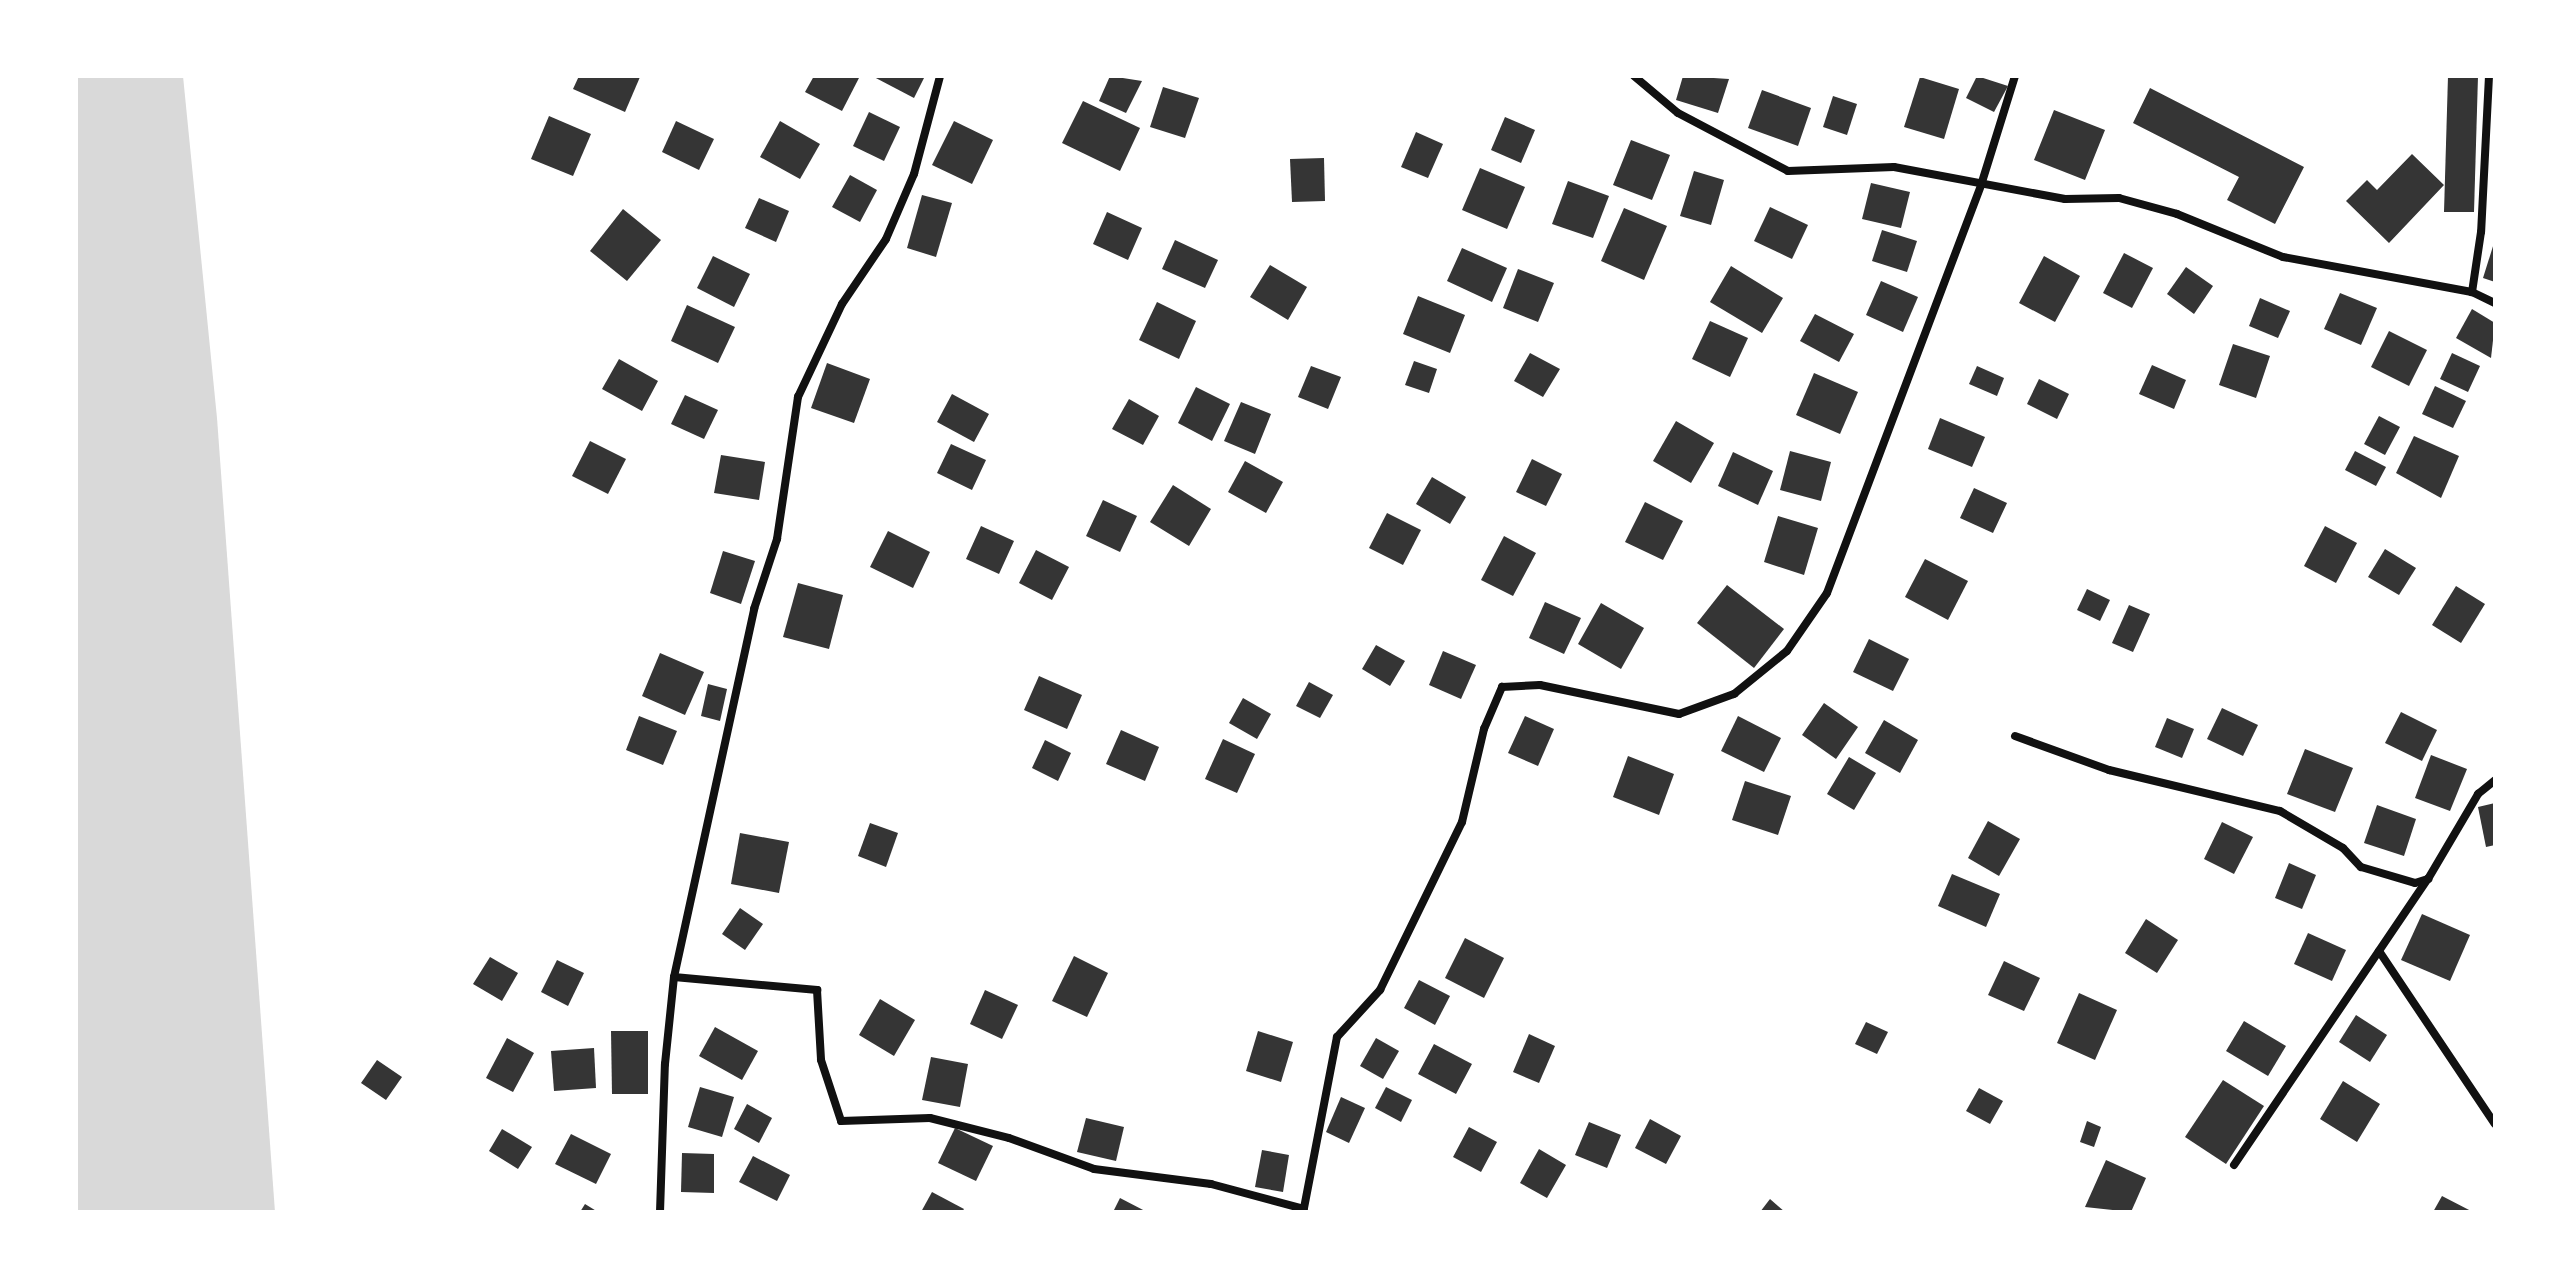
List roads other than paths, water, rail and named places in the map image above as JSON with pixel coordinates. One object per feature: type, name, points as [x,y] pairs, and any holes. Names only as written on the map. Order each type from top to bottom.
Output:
[{"type":"street","points":[[660,1212],[665,1064],[674,977],[754,609],[777,539],[798,397],[842,304],[886,239],[914,174],[940,76]]},
{"type":"street","points":[[1634,76],[1678,113],[1788,171],[1894,167],[2065,199],[2119,198],[2177,214],[2283,257],[2472,292],[2495,303]]},
{"type":"street","points":[[674,977],[817,990],[821,1060],[841,1121],[930,1118],[1009,1138],[1094,1169],[1211,1184],[1303,1210],[1337,1037],[1380,990],[1462,822],[1484,729],[1502,687],[1540,685],[1679,714],[1734,694],[1787,651],[1827,593],[1982,182],[2015,76]]},
{"type":"street","points":[[2472,292],[2481,232],[2489,76]]},
{"type":"street","points":[[2015,736],[2109,770],[2280,811],[2343,848],[2361,867],[2415,883],[2428,879]]},
{"type":"street","points":[[2234,1165],[2428,879],[2478,794],[2495,780]]},
{"type":"street","points":[[2379,951],[2495,1124]]}]
